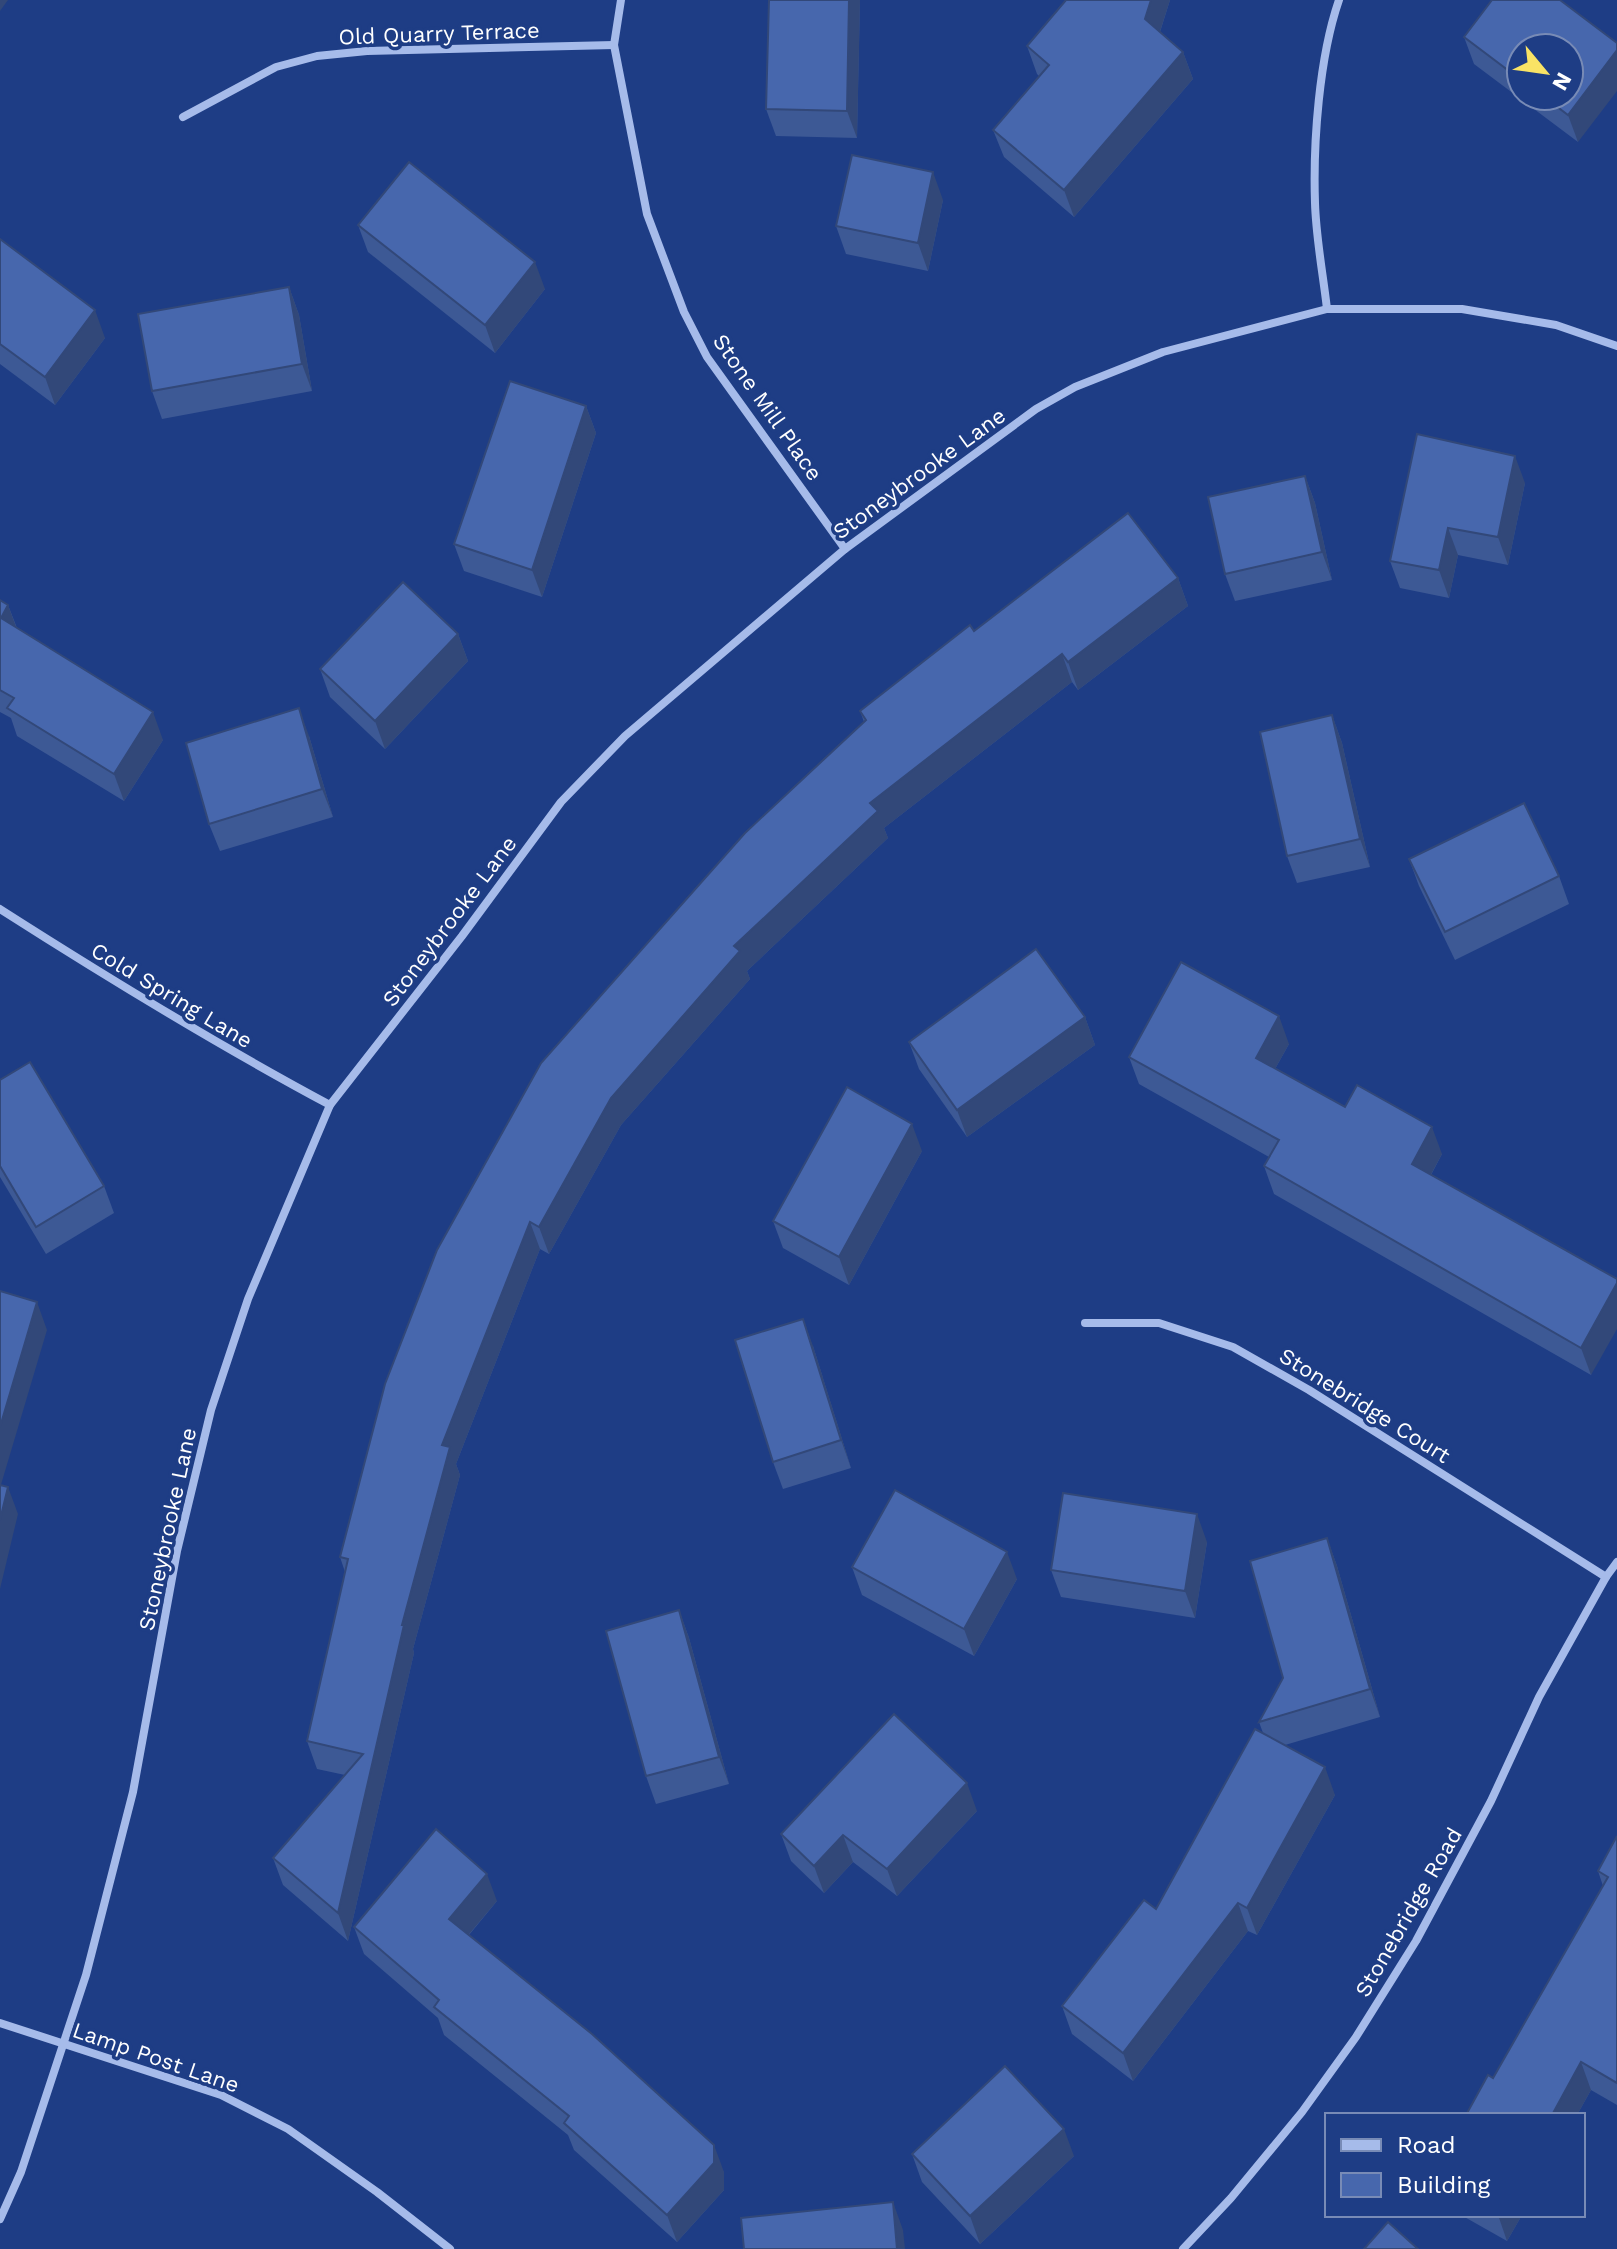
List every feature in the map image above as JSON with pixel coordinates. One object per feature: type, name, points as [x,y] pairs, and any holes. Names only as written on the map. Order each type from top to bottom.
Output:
[{"type":"street","name":"Stone Mill Place","points":[[621,0],[614,45],[647,214],[684,312],[707,357],[845,549]]},
{"type":"street","points":[[1327,309],[1315,205],[1315,153],[1323,72],[1339,0]]},
{"type":"street","name":"Old Quarry Terrace","points":[[183,117],[276,67],[317,56],[367,51],[614,45]]},
{"type":"street","name":"Stoneybrooke Lane","points":[[0,2219],[21,2172],[86,1975],[133,1792],[177,1551],[211,1410],[248,1299],[330,1105],[462,936],[561,802],[625,736],[845,549],[1036,409],[1075,387],[1163,352],[1327,309],[1462,309],[1556,325],[1617,346]]},
{"type":"street","name":"Cold Spring Lane","points":[[0,909],[114,983],[220,1046],[330,1105]]},
{"type":"street","name":"Stonebridge Court","points":[[1085,1323],[1159,1323],[1233,1347],[1309,1390],[1606,1577]]},
{"type":"street","name":"Stonebridge Road","points":[[1183,2249],[1231,2198],[1302,2112],[1364,2025],[1416,1941],[1491,1801],[1539,1697],[1617,1562]]},
{"type":"street","name":"Lamp Post Lane","points":[[0,2023],[221,2095],[288,2129],[450,2249]]},
{"type":"building","points":[[769,0],[849,0],[847,111],[766,109]]},
{"type":"building","points":[[1066,0],[1151,0],[1145,19],[1183,52],[1064,190],[993,130],[1049,65],[1027,46]]},
{"type":"building","points":[[1492,0],[1560,0],[1617,43],[1617,50],[1585,92],[1585,32],[1505,32],[1505,68],[1464,37]]},
{"type":"building","points":[[852,155],[933,172],[918,243],[836,226]]},
{"type":"building","points":[[409,162],[535,262],[485,325],[358,225]]},
{"type":"building","points":[[0,239],[95,310],[45,377],[0,344]]},
{"type":"building","points":[[289,287],[302,364],[152,391],[138,314]]},
{"type":"building","points":[[510,381],[586,406],[532,570],[454,544]]},
{"type":"building","points":[[1417,434],[1515,456],[1498,537],[1448,528],[1439,570],[1390,561]]},
{"type":"building","points":[[1305,476],[1322,552],[1225,574],[1208,497]]},
{"type":"building","points":[[1128,513],[1178,578],[1068,662],[1062,654],[870,803],[878,811],[734,946],[740,951],[611,1098],[539,1227],[530,1222],[442,1445],[450,1447],[402,1625],[338,1913],[273,1858],[363,1754],[307,1741],[348,1559],[340,1557],[385,1384],[437,1250],[541,1063],[745,833],[866,720],[860,711],[970,625],[974,631]]},
{"type":"building","points":[[403,582],[458,634],[375,721],[320,669]]},
{"type":"building","points":[[0,600],[8,605],[1,618],[153,712],[114,774],[7,708],[14,698],[0,690]]},
{"type":"building","points":[[299,708],[322,789],[209,824],[186,743]]},
{"type":"building","points":[[1332,715],[1360,839],[1287,856],[1260,732]]},
{"type":"building","points":[[1524,803],[1559,876],[1445,932],[1409,859]]},
{"type":"building","points":[[1036,949],[1085,1017],[957,1110],[909,1042]]},
{"type":"building","points":[[1181,962],[1279,1016],[1256,1058],[1345,1107],[1357,1085],[1432,1127],[1412,1164],[1617,1279],[1581,1348],[1264,1166],[1279,1140],[1129,1057]]},
{"type":"building","points":[[30,1062],[104,1186],[36,1227],[0,1166],[0,1080]]},
{"type":"building","points":[[847,1087],[912,1124],[839,1257],[773,1221]]},
{"type":"building","points":[[0,1291],[37,1302],[0,1427]]},
{"type":"building","points":[[803,1319],[841,1440],[773,1462],[735,1340]]},
{"type":"building","points":[[0,1485],[8,1487],[0,1520]]},
{"type":"building","points":[[895,1490],[1007,1552],[964,1629],[852,1567]]},
{"type":"building","points":[[1063,1493],[1197,1514],[1185,1591],[1051,1570]]},
{"type":"building","points":[[1327,1538],[1370,1689],[1259,1722],[1283,1678],[1250,1561]]},
{"type":"building","points":[[679,1610],[719,1757],[646,1776],[606,1631]]},
{"type":"building","points":[[894,1714],[967,1783],[887,1869],[843,1835],[814,1866],[781,1834]]},
{"type":"building","points":[[1255,1729],[1325,1767],[1247,1908],[1238,1903],[1123,2053],[1062,2006],[1144,1900],[1156,1909]]},
{"type":"building","points":[[436,1829],[487,1874],[449,1919],[592,2034],[714,2145],[714,2163],[667,2215],[564,2123],[569,2116],[434,2007],[439,2000],[354,1927]]},
{"type":"building","points":[[1617,1836],[1617,2083],[1581,2062],[1553,2113],[1467,2113],[1488,2075],[1493,2078],[1608,1877],[1598,1871]]},
{"type":"building","points":[[1005,2066],[1064,2129],[970,2216],[912,2154]]},
{"type":"building","points":[[893,2202],[897,2249],[744,2249],[741,2218]]},
{"type":"building","points":[[1388,2222],[1418,2249],[1364,2249]]}]
